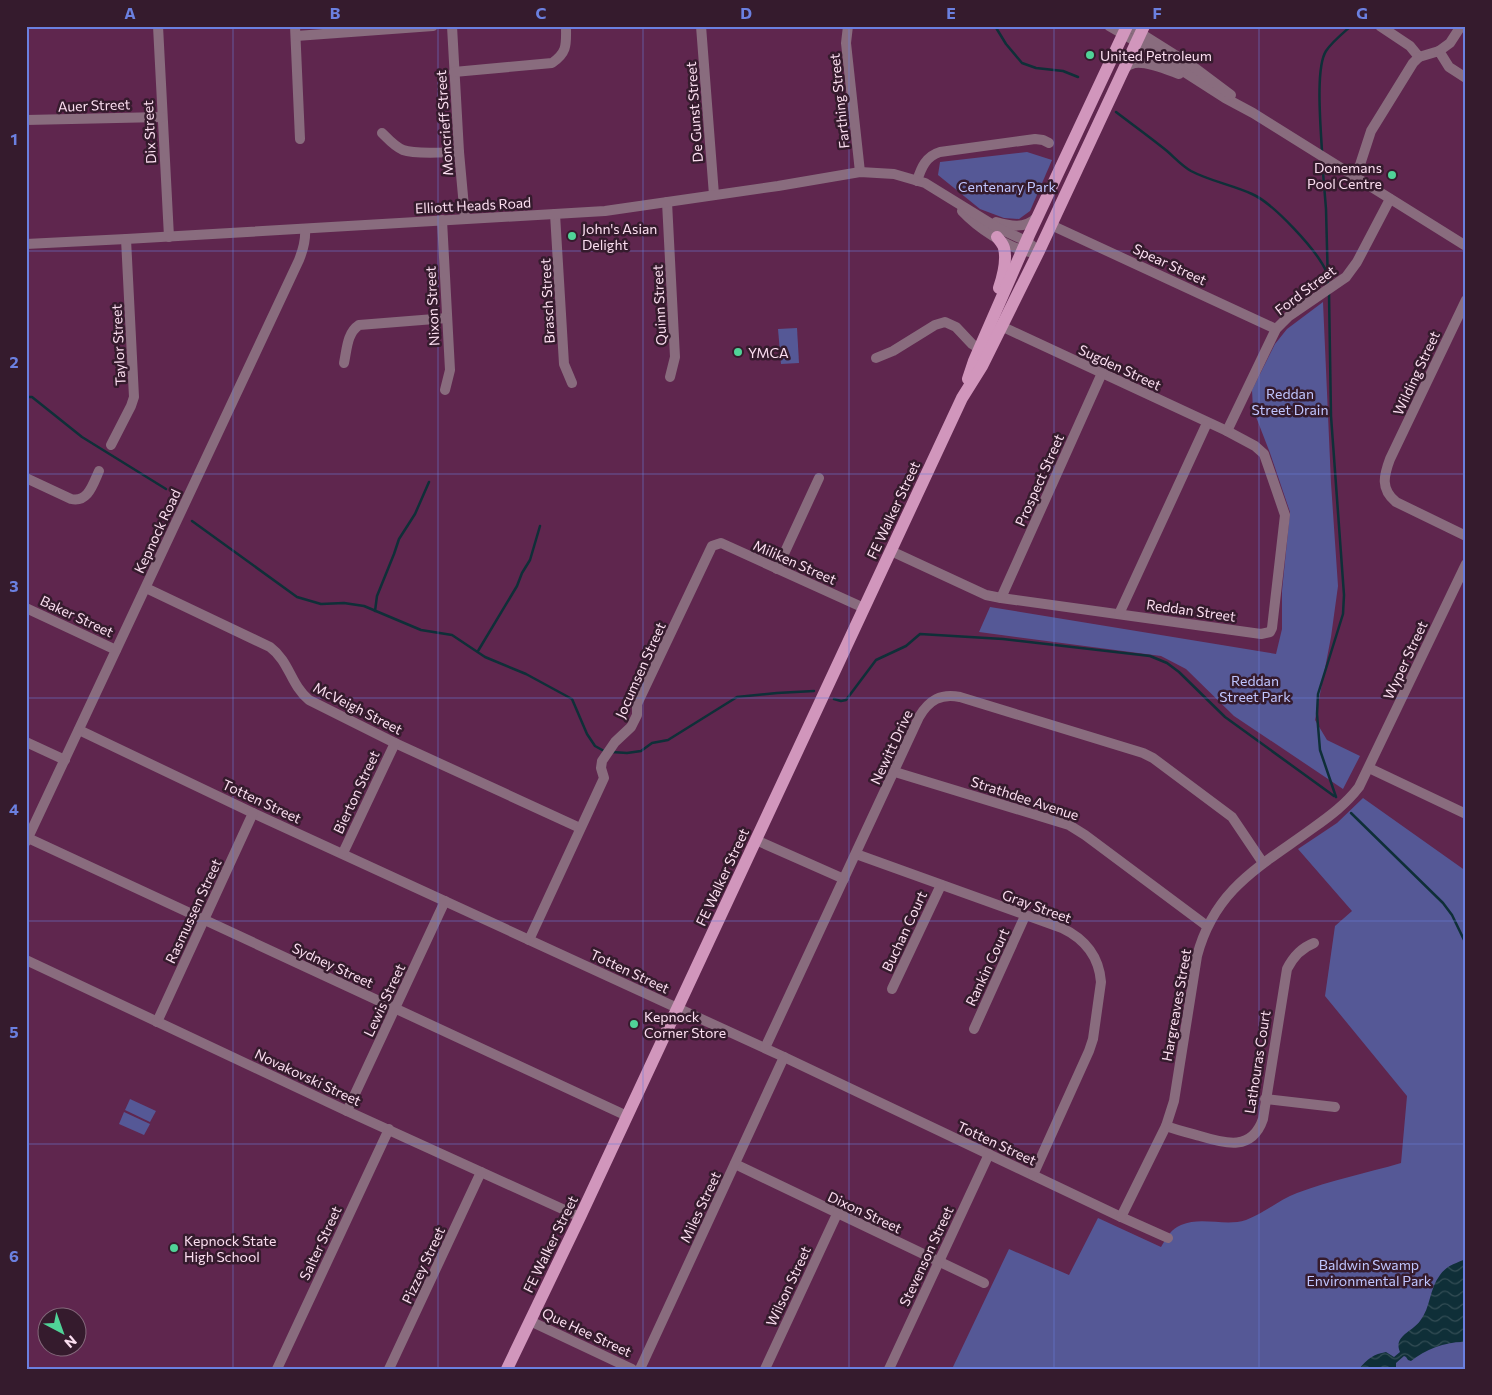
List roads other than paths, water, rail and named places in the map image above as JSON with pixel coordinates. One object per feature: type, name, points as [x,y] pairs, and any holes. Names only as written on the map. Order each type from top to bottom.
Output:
[{"type":"main road","name":"FE Walker Street","points":[[983,352],[987,331],[1024,246],[1126,29]]},
{"type":"main road","name":"FE Walker Street","points":[[507,1369],[580,1218],[983,352],[1001,326],[1038,252],[1140,34]]},
{"type":"main road","points":[[987,331],[1003,269],[1004,249],[997,238]]},
{"type":"street","name":"Dix Street","points":[[158,26],[170,237]]},
{"type":"street","points":[[300,139],[295,31],[433,26]]},
{"type":"street","name":"Moncrieff Street","points":[[452,26],[464,218]]},
{"type":"street","points":[[454,72],[552,63],[562,57],[566,44],[566,26]]},
{"type":"street","name":"De Gunst Street","points":[[701,26],[714,195]]},
{"type":"street","name":"Farthing Street","points":[[848,26],[846,44],[860,172]]},
{"type":"street","points":[[1108,26],[1140,34],[1192,65],[1253,113]]},
{"type":"street","points":[[1380,26],[1410,46],[1419,57]]},
{"type":"street","points":[[1356,177],[1371,131],[1413,63],[1419,57],[1439,51],[1450,43],[1461,26]]},
{"type":"street","points":[[1140,34],[1203,84]]},
{"type":"street","points":[[1439,51],[1448,67],[1466,78]]},
{"type":"street","points":[[1124,69],[1134,63],[1146,64],[1171,71],[1203,84],[1253,113],[1466,246]]},
{"type":"street","name":"Auer Street","points":[[26,120],[162,116]]},
{"type":"street","points":[[382,132],[394,145],[404,150],[414,152],[459,152]]},
{"type":"street","points":[[918,181],[921,170],[927,160],[935,153],[1035,139],[1049,143]]},
{"type":"street","name":"Elliott Heads Road","points":[[26,244],[605,211],[860,172],[894,174],[934,188],[1024,246]]},
{"type":"street","name":"Elliott Heads Road","points":[[949,198],[974,223],[997,238],[1038,252]]},
{"type":"street","name":"Ford Street","points":[[1227,431],[1276,329],[1289,316],[1328,290],[1352,271],[1390,199]]},
{"type":"street","name":"Quinn Street","points":[[667,202],[675,357],[670,377]]},
{"type":"street","name":"Brasch Street","points":[[556,214],[564,364],[572,383]]},
{"type":"street","points":[[980,218],[1020,226],[1029,224],[1037,217]]},
{"type":"street","name":"Nixon Street","points":[[442,220],[450,370],[445,390]]},
{"type":"street","name":"Spear Street","points":[[1051,225],[1276,329]]},
{"type":"street","name":"Kepnock Road","points":[[27,840],[299,260],[306,236],[305,229]]},
{"type":"street","name":"Taylor Street","points":[[111,445],[131,406],[134,388],[126,239]]},
{"type":"street","name":"Wilding Street","points":[[1466,300],[1390,459],[1385,482],[1391,498],[1466,536]]},
{"type":"street","points":[[344,363],[350,335],[359,325],[446,318]]},
{"type":"street","points":[[876,358],[892,351],[935,325],[945,322],[956,327],[983,352]]},
{"type":"street","name":"Sugden Street","points":[[1001,326],[1227,431]]},
{"type":"street","name":"Prospect Street","points":[[1001,598],[1102,373]]},
{"type":"street","points":[[1119,614],[1207,423]]},
{"type":"street","name":"Reddan Street","points":[[891,551],[986,595],[1261,634],[1270,632],[1274,624],[1285,522],[1284,510],[1264,454],[1256,446],[1227,431]]},
{"type":"street","points":[[26,478],[71,499],[83,501],[99,471]]},
{"type":"street","points":[[777,569],[819,478]]},
{"type":"street","name":"Miliken Street","points":[[715,544],[721,543],[864,608]]},
{"type":"street","name":"Jocumsen Street","points":[[529,940],[604,778],[601,768],[602,761],[614,742],[629,729],[636,716],[637,704],[710,549],[715,544]]},
{"type":"street","name":"Wyper Street","points":[[1369,768],[1466,564]]},
{"type":"street","name":"McVeigh Street","points":[[146,588],[279,653],[295,685],[309,700],[395,743],[580,828]]},
{"type":"street","name":"Baker Street","points":[[26,608],[116,650]]},
{"type":"street","name":"Newitt Drive","points":[[765,1048],[924,709],[936,698],[960,696],[1144,752],[1232,818],[1263,863]]},
{"type":"street","name":"Totten Street","points":[[79,730],[253,813],[765,1048],[1168,1238]]},
{"type":"street","points":[[26,742],[65,760]]},
{"type":"street","name":"Bierton Street","points":[[343,853],[395,743]]},
{"type":"street","points":[[1369,768],[1466,814]]},
{"type":"street","name":"Hargreaves Street","points":[[1121,1217],[1166,1126],[1174,1101],[1197,956],[1200,941],[1208,926],[1220,905],[1242,879],[1342,807],[1355,793],[1369,768]]},
{"type":"street","name":"Strathdee Avenue","points":[[895,772],[1069,825],[1208,926]]},
{"type":"street","name":"Rasmussen Street","points":[[157,1022],[253,813]]},
{"type":"street","name":"Sydney Street","points":[[27,840],[204,919],[627,1116]]},
{"type":"street","points":[[756,840],[844,879]]},
{"type":"street","name":"Gray Street","points":[[856,854],[1062,928],[1072,933],[1090,948],[1097,962],[1101,982],[1093,1039],[1033,1175]]},
{"type":"street","name":"Buchan Court","points":[[892,989],[941,885]]},
{"type":"street","name":"Lewis Street","points":[[348,1111],[446,902]]},
{"type":"street","name":"Rankin Court","points":[[974,1029],[1025,916]]},
{"type":"street","name":"Lathouras Court","points":[[1166,1126],[1219,1142],[1235,1144],[1249,1138],[1257,1130],[1262,1119],[1266,1099],[1286,969],[1300,950],[1314,943]]},
{"type":"street","name":"Novakovski Street","points":[[26,960],[580,1218]]},
{"type":"street","name":"Miles Street","points":[[640,1369],[784,1057]]},
{"type":"street","points":[[1266,1099],[1335,1107]]},
{"type":"street","name":"Salter Street","points":[[277,1369],[389,1129]]},
{"type":"street","name":"Stevenson Street","points":[[889,1369],[989,1154]]},
{"type":"street","name":"Dixon Street","points":[[734,1164],[984,1283]]},
{"type":"street","name":"Pizzey Street","points":[[389,1369],[481,1172]]},
{"type":"street","name":"Wilson Street","points":[[765,1369],[837,1214]]},
{"type":"street","name":"Que Hee Street","points":[[530,1321],[632,1369]]},
{"type":"water","points":[[1466,1259],[1466,1342],[1437,1347],[1411,1361],[1404,1356],[1396,1363],[1396,1369],[1359,1369],[1378,1354],[1386,1352],[1394,1357],[1400,1352],[1399,1342],[1401,1338],[1417,1325],[1424,1316],[1436,1280],[1448,1267]]},
{"type":"waterway","points":[[995,26],[1006,44],[1022,63],[1036,68],[1063,71],[1078,77]]},
{"type":"waterway","points":[[1322,152],[1320,85],[1323,59],[1331,44],[1351,26]]},
{"type":"waterway","points":[[1116,112],[1191,171],[1261,199],[1283,217],[1305,241],[1327,273]]},
{"type":"waterway","points":[[1322,160],[1326,209],[1328,285]]},
{"type":"waterway","points":[[1329,293],[1331,416],[1344,595],[1343,614],[1318,694],[1317,714],[1320,750],[1336,797]]},
{"type":"waterway","points":[[26,397],[32,397],[82,437],[166,489]]},
{"type":"waterway","points":[[375,611],[377,596],[399,539],[415,514],[429,482]]},
{"type":"waterway","points":[[192,521],[297,597],[321,604],[344,603],[364,606],[421,630],[452,635],[485,657],[526,674],[572,699],[587,734],[595,746],[604,751]]},
{"type":"waterway","points":[[478,651],[517,586],[530,560],[540,526]]},
{"type":"waterway","points":[[834,699],[846,700],[876,660],[906,646],[920,634],[1003,639],[1150,656],[1167,663],[1179,672],[1225,717],[1334,796]]},
{"type":"waterway","points":[[612,752],[627,753],[641,751],[652,743],[668,740],[737,697],[814,691]]},
{"type":"waterway","points":[[1351,813],[1443,903],[1452,915],[1466,944]]},
{"type":"place","name":"United Petroleum","points":[[1090,55]]},
{"type":"place","name":"Donemans Pool Centre","points":[[1392,175]]},
{"type":"place","name":"John's Asian Delight","points":[[572,236]]},
{"type":"place","name":"YMCA","points":[[738,352]]},
{"type":"place","name":"Kepnock Corner Store","points":[[634,1024]]},
{"type":"place","name":"Kepnock State High School","points":[[174,1248]]},
{"type":"park label","name":"Centenary Park","points":[[1007,186]]},
{"type":"park label","name":"Reddan Street Drain","points":[[1290,402]]},
{"type":"park label","name":"Reddan Street Park","points":[[1255,688]]},
{"type":"park label","name":"Baldwin Swamp Environmental Park","points":[[1369,1272]]}]
